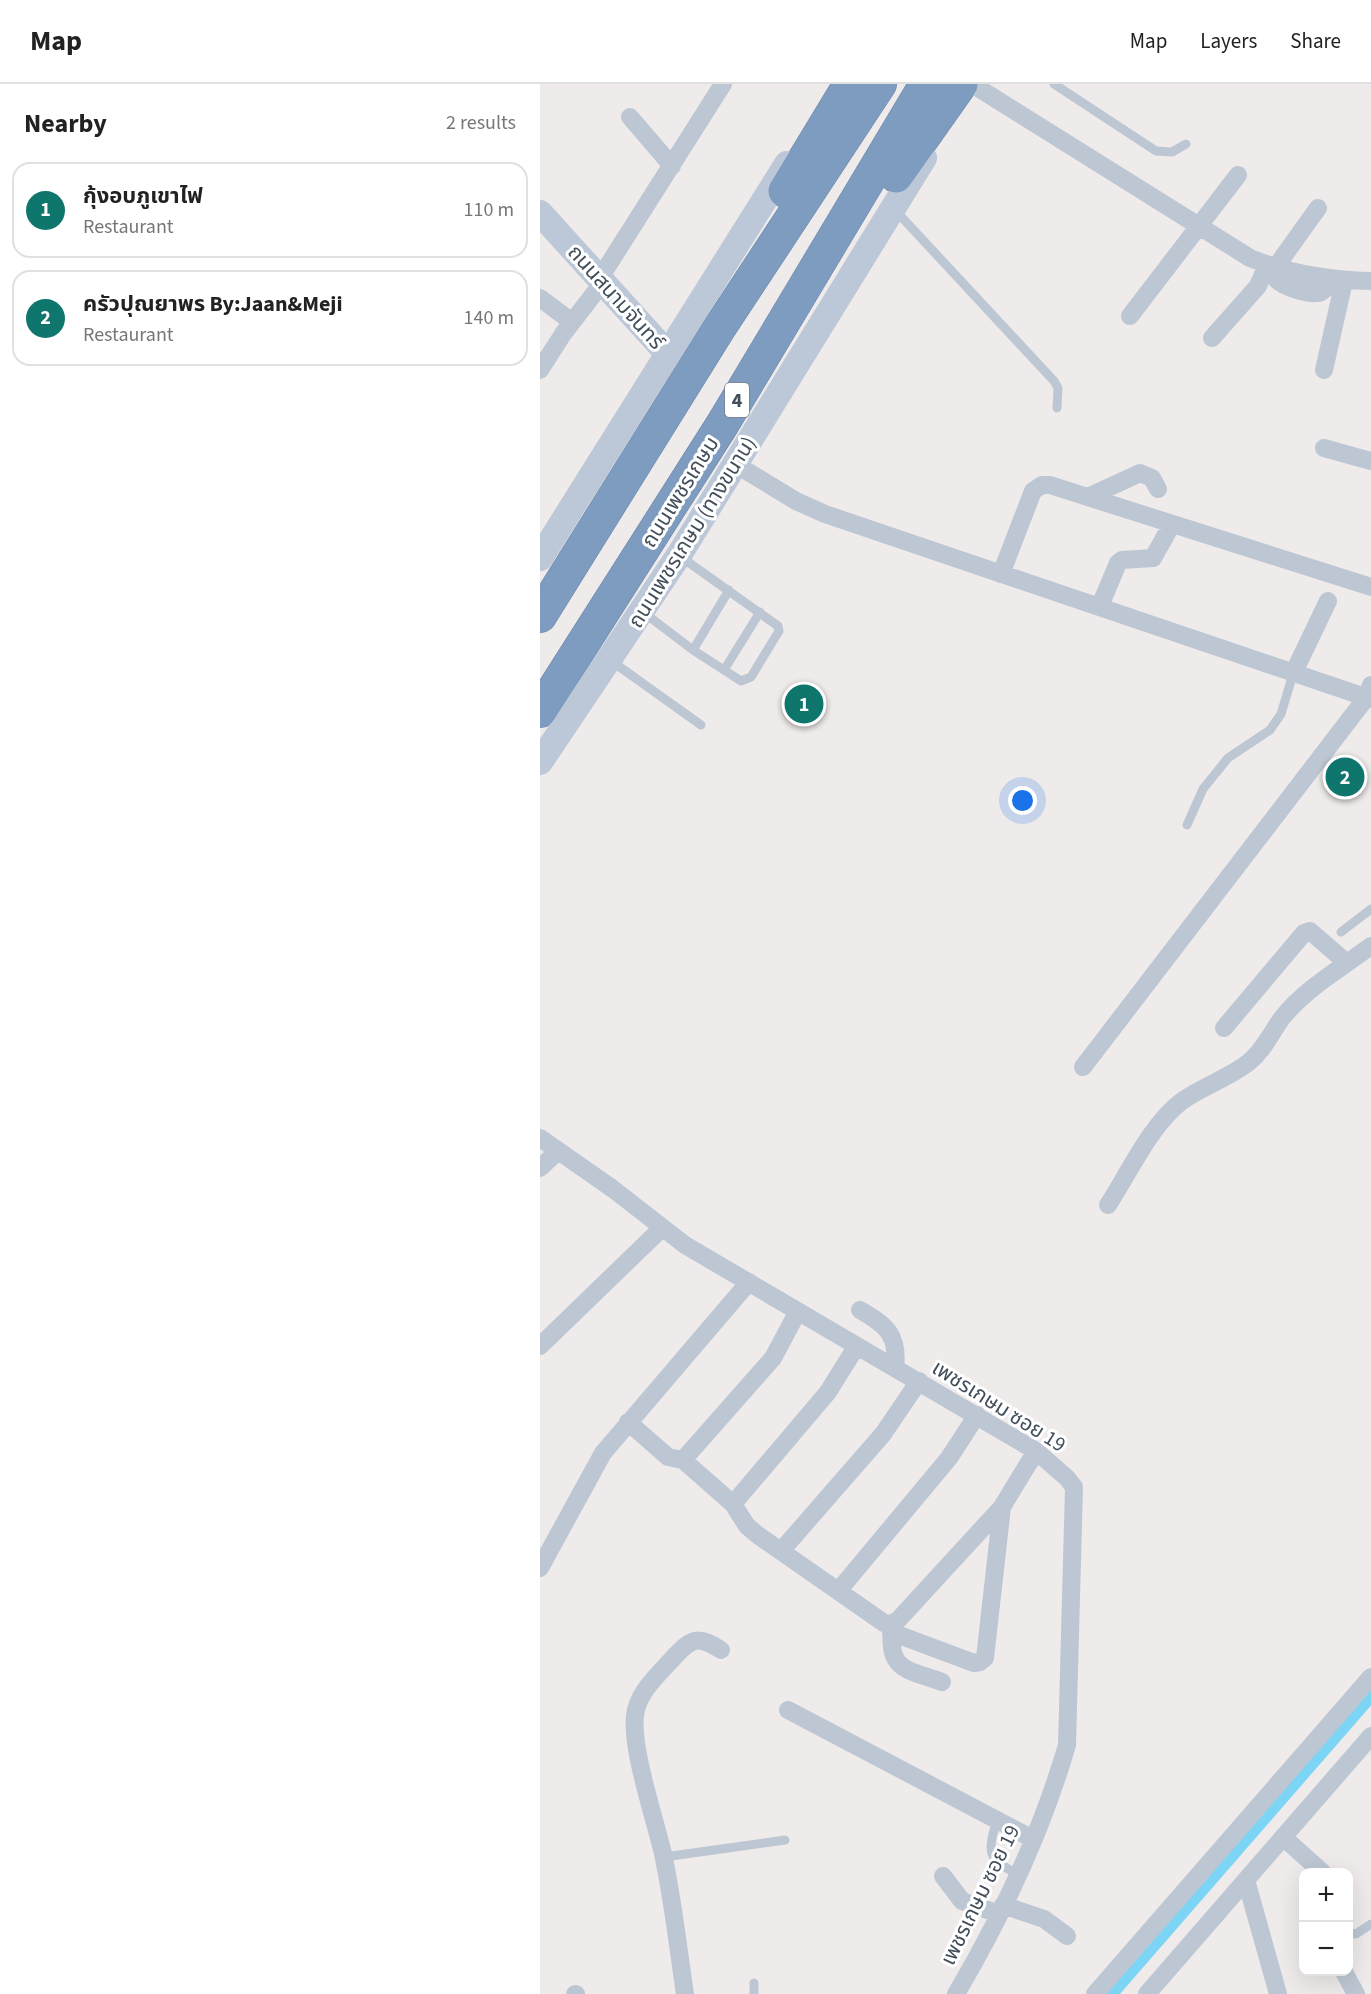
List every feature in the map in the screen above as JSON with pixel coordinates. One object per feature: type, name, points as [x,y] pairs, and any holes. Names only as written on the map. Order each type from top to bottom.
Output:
[{"type":"highway","points":[[674,399],[777,205],[850,84]]},
{"type":"highway","points":[[540,616],[674,399],[880,84]]},
{"type":"highway","name":"ถนนเพชรเกษม","points":[[540,711],[744,388],[926,84]]},
{"type":"highway","points":[[744,388],[842,255],[961,84]]},
{"type":"main road","points":[[540,558],[547,530],[668,354],[837,84]]},
{"type":"main road","name":"ถนนเพชรเกษม (ทางขนาน)","points":[[540,762],[644,612],[971,84]]},
{"type":"main road","name":"ถนนสนามจันทร์","points":[[540,213],[668,354]]},
{"type":"street","points":[[540,370],[602,280],[723,84]]},
{"type":"street","points":[[971,84],[1250,258],[1271,267],[1339,280],[1371,282]]},
{"type":"street","points":[[630,117],[672,166]]},
{"type":"street","points":[[1130,316],[1238,175]]},
{"type":"street","points":[[1212,338],[1258,286],[1318,208]]},
{"type":"street","points":[[1324,370],[1339,280]]},
{"type":"street","points":[[540,298],[572,322]]},
{"type":"street","points":[[1324,448],[1371,461]]},
{"type":"street","points":[[735,464],[796,501],[825,514],[1100,606],[1293,674],[1369,694],[1083,1067]]},
{"type":"street","points":[[1088,497],[1140,473],[1152,478],[1158,489]]},
{"type":"street","points":[[1001,574],[1033,491],[1038,486],[1050,485],[1371,587]]},
{"type":"street","points":[[1100,606],[1118,563],[1122,560],[1152,558],[1172,524]]},
{"type":"street","points":[[1293,674],[1328,601]]},
{"type":"street","points":[[1224,1028],[1304,933],[1310,931],[1319,936],[1347,963]]},
{"type":"street","points":[[1108,1205],[1163,1119],[1182,1101],[1248,1062],[1259,1053],[1283,1017],[1347,963],[1371,946]]},
{"type":"street","name":"เพชรเกษม ซอย 19","points":[[540,1138],[613,1189],[685,1245],[797,1313],[1036,1450],[1074,1487],[1076,1505],[1067,1745],[1057,1781],[1033,1839],[1001,1910],[956,1994]]},
{"type":"street","points":[[540,1168],[557,1152]]},
{"type":"street","points":[[540,1346],[662,1228]]},
{"type":"street","points":[[540,1568],[603,1453],[749,1282]]},
{"type":"street","points":[[860,1310],[880,1322],[888,1330],[897,1350],[895,1368]]},
{"type":"street","points":[[683,1460],[773,1358],[797,1313]]},
{"type":"street","points":[[733,1504],[828,1392],[856,1347]]},
{"type":"street","points":[[781,1551],[887,1429],[919,1381]]},
{"type":"street","points":[[839,1590],[949,1458],[977,1415]]},
{"type":"street","points":[[628,1422],[668,1457],[683,1460],[733,1504],[747,1526],[884,1623],[974,1663],[985,1658],[1002,1507]]},
{"type":"street","points":[[942,1682],[909,1670],[894,1660],[890,1646],[892,1628],[1002,1507],[1036,1450]]},
{"type":"street","points":[[685,1994],[664,1857],[634,1735],[635,1714],[650,1684],[693,1640],[700,1639],[721,1650]]},
{"type":"street","points":[[1095,1994],[1371,1677]]},
{"type":"street","points":[[788,1710],[1033,1839]]},
{"type":"street","points":[[1147,1994],[1371,1736]]},
{"type":"street","points":[[1283,1837],[1318,1868]]},
{"type":"street","points":[[943,1876],[962,1901],[1044,1919],[1067,1936]]},
{"type":"street","points":[[1246,1880],[1278,1994]]},
{"type":"street","points":[[1347,1976],[1356,1994]]},
{"type":"lane","points":[[1054,84],[1156,151],[1172,152],[1186,144]]},
{"type":"lane","points":[[895,210],[1054,381],[1059,388],[1057,408]]},
{"type":"lane","points":[[644,612],[693,650],[741,681],[751,677],[778,631],[775,622],[679,555]]},
{"type":"lane","points":[[693,650],[729,590]]},
{"type":"lane","points":[[724,670],[760,612]]},
{"type":"lane","points":[[610,660],[701,724]]},
{"type":"lane","points":[[1187,825],[1203,789],[1228,758],[1270,730],[1281,714],[1293,674]]},
{"type":"lane","points":[[1341,933],[1371,909]]},
{"type":"lane","points":[[994,1830],[989,1846],[992,1857],[999,1864],[1017,1874]]},
{"type":"lane","points":[[664,1857],[785,1840]]},
{"type":"lane","points":[[1353,1934],[1371,1924]]},
{"type":"lane","points":[[753,1983],[754,1994]]},
{"type":"waterway","points":[[1110,1994],[1371,1694]]},
{"type":"place","name":"กุ้งอบภูเขาไฟ","points":[[804,704]]},
{"type":"place","name":"ครัวปุณยาพร By:Jaan&Meji","points":[[1345,777]]}]
